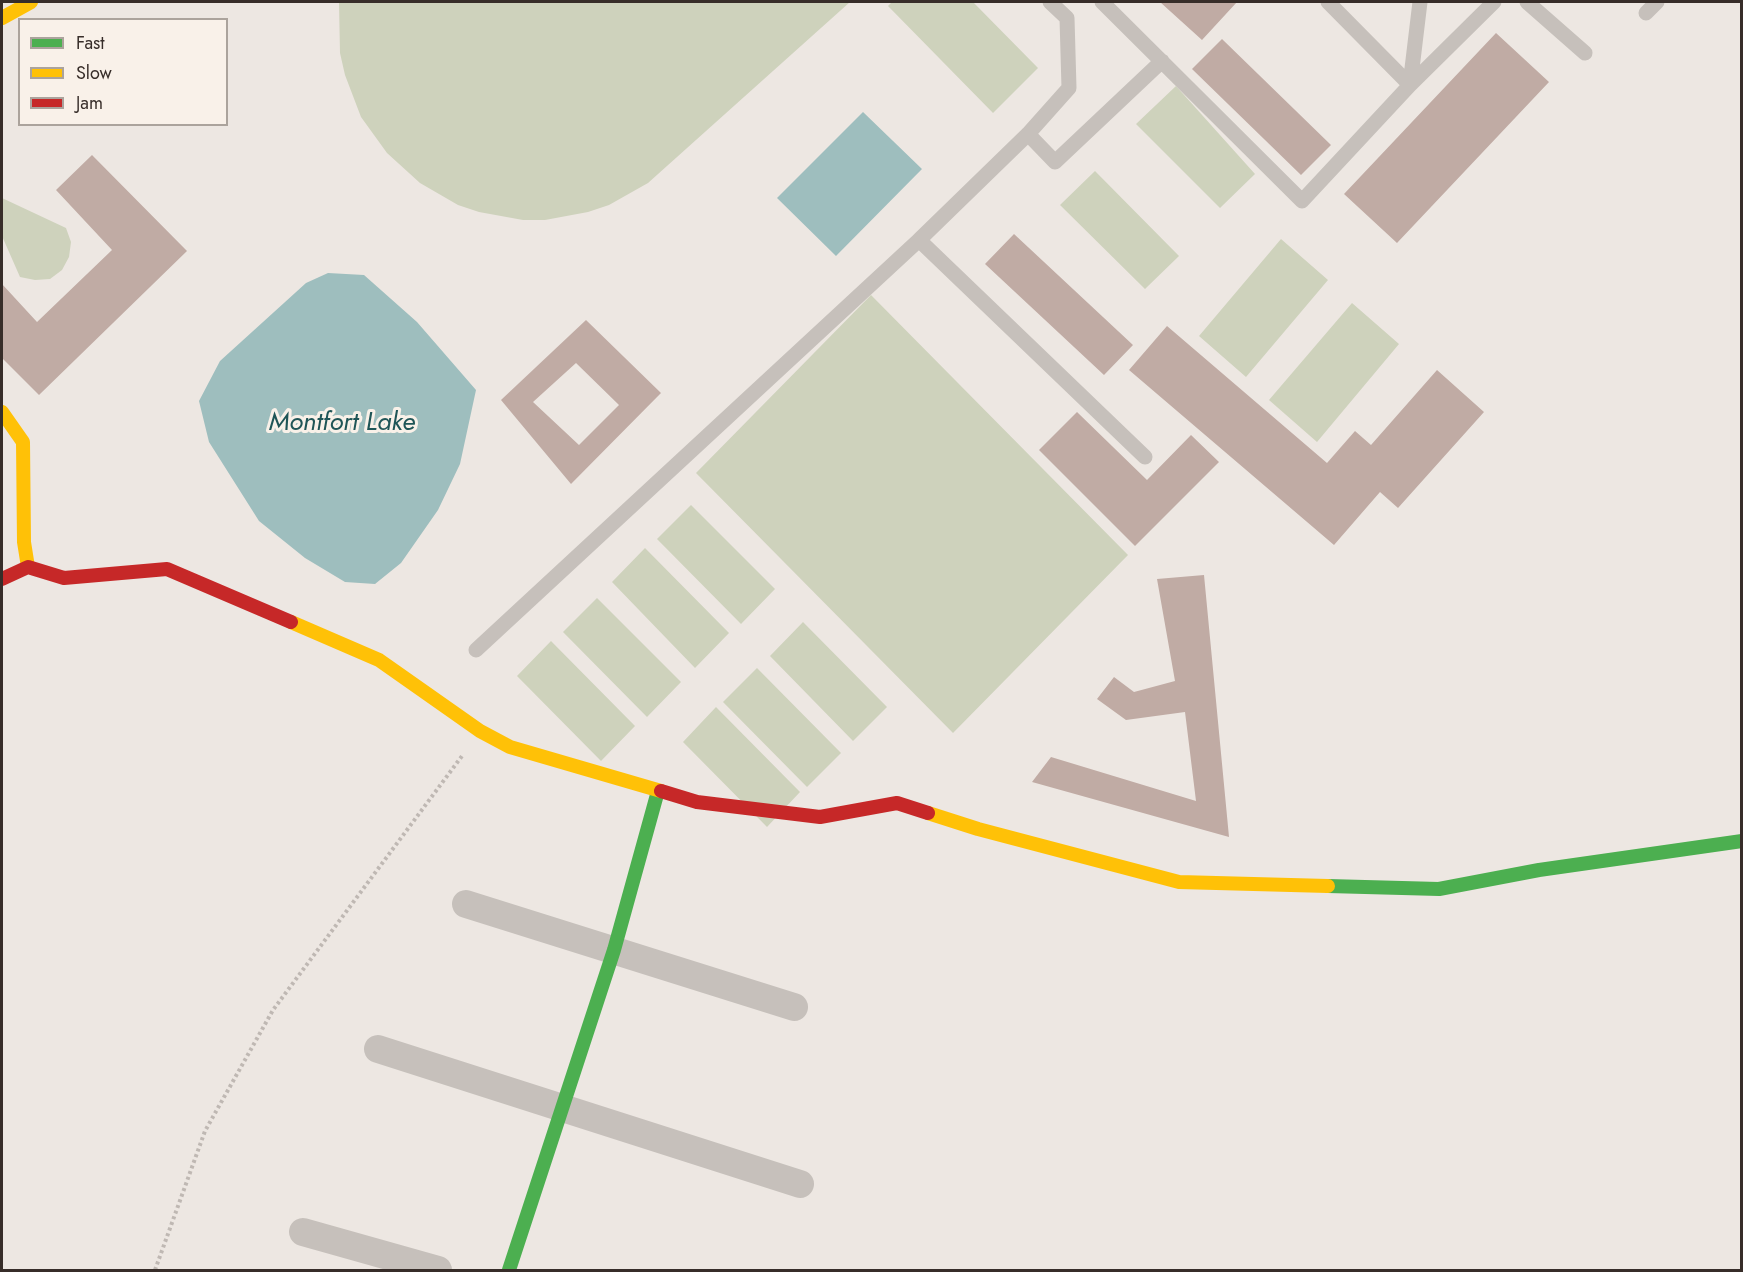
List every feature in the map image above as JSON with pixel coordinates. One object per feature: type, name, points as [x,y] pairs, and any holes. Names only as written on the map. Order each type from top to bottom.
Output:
[{"type":"main road","points":[[2,18],[31,2]]},
{"type":"main road","points":[[2,412],[23,442],[24,542],[28,567]]},
{"type":"main road","points":[[2,579],[28,567],[64,578],[167,569],[379,660],[480,731],[510,747],[697,802],[820,817],[897,803],[978,828],[1179,882],[1439,889],[1539,870],[1742,841]]},
{"type":"main road","points":[[509,1270],[614,950],[658,791]]},
{"type":"street","points":[[466,904],[794,1007]]},
{"type":"street","points":[[378,1049],[800,1184]]},
{"type":"street","points":[[303,1232],[438,1270]]},
{"type":"lane","points":[[476,650],[920,240],[1028,134],[1069,88],[1067,18],[1050,2]]},
{"type":"lane","points":[[1102,2],[1302,201],[1410,85],[1494,2]]},
{"type":"lane","points":[[1328,2],[1410,85]]},
{"type":"lane","points":[[1410,85],[1420,2]]},
{"type":"lane","points":[[1527,2],[1585,53]]},
{"type":"lane","points":[[1028,134],[1055,162],[1162,61]]},
{"type":"lane","points":[[920,240],[1145,457]]},
{"type":"path","points":[[155,1270],[205,1131],[273,1010],[480,731]]},
{"type":"green space","points":[[339,2],[850,2],[648,183],[609,205],[588,212],[545,220],[523,220],[479,212],[458,205],[420,183],[387,153],[361,117],[345,75],[340,53]]},
{"type":"green space","points":[[892,2],[973,2],[1038,68],[993,113],[888,6]]},
{"type":"green space","points":[[1176,86],[1255,174],[1220,208],[1136,124]]},
{"type":"green space","points":[[1095,171],[1179,256],[1145,289],[1060,205]]},
{"type":"green space","points":[[2,198],[66,228],[71,242],[69,257],[62,270],[50,279],[35,280],[20,277],[2,236]]},
{"type":"green space","points":[[1281,239],[1328,280],[1246,377],[1199,336]]},
{"type":"green space","points":[[871,295],[1128,555],[953,733],[696,473]]},
{"type":"green space","points":[[1352,303],[1399,344],[1317,442],[1269,400]]},
{"type":"green space","points":[[691,505],[775,589],[741,624],[657,539]]},
{"type":"green space","points":[[645,548],[729,633],[695,668],[612,582]]},
{"type":"green space","points":[[597,598],[681,682],[647,717],[563,632]]},
{"type":"green space","points":[[803,622],[887,707],[853,741],[770,656]]},
{"type":"green space","points":[[551,641],[635,726],[601,761],[517,676]]},
{"type":"green space","points":[[757,668],[841,753],[807,787],[723,702]]},
{"type":"green space","points":[[716,707],[800,792],[767,827],[683,742]]},
{"type":"water","points":[[863,112],[922,169],[836,256],[777,198]]},
{"type":"water","name":"Montfort Lake","points":[[328,273],[364,275],[417,322],[476,390],[460,464],[438,510],[401,563],[375,584],[345,582],[305,558],[259,521],[209,442],[199,401],[220,361],[306,283]]},
{"type":"building","points":[[1160,2],[1237,2],[1202,40]]},
{"type":"building","points":[[1496,33],[1549,82],[1397,243],[1344,194]]},
{"type":"building","points":[[1222,39],[1331,145],[1301,175],[1192,69]]},
{"type":"building","points":[[92,155],[187,251],[39,395],[2,358],[2,284],[37,322],[112,250],[56,190]]},
{"type":"building","points":[[1014,234],[1133,345],[1104,375],[985,264]]},
{"type":"building","points":[[586,320],[661,393],[571,484],[501,400]],"holes":[[[576,363],[619,405],[579,445],[533,402]]]},
{"type":"building","points":[[1167,326],[1327,463],[1355,431],[1371,445],[1437,370],[1484,412],[1398,508],[1380,492],[1334,545],[1129,370]]},
{"type":"building","points":[[1077,412],[1147,480],[1191,435],[1219,462],[1135,546],[1039,450]]},
{"type":"building","points":[[1204,575],[1229,837],[1032,782],[1051,757],[1196,801],[1185,712],[1126,720],[1097,699],[1114,677],[1134,692],[1175,681],[1157,579]]},
{"type":"traffic: fast","points":[[509,1270],[614,950],[658,791]]},
{"type":"traffic: fast","points":[[1328,886],[1439,889],[1539,870],[1742,841]]},
{"type":"traffic: slow","points":[[2,18],[31,2]]},
{"type":"traffic: slow","points":[[2,412],[23,442],[24,542],[28,567]]},
{"type":"traffic: slow","points":[[291,622],[379,660],[480,731],[510,747],[661,791]]},
{"type":"traffic: slow","points":[[928,813],[978,829],[1179,882],[1328,886]]},
{"type":"traffic: jam","points":[[2,579],[28,567],[64,578],[167,569],[291,622]]},
{"type":"traffic: jam","points":[[661,791],[697,802],[820,817],[897,803],[928,813]]}]
